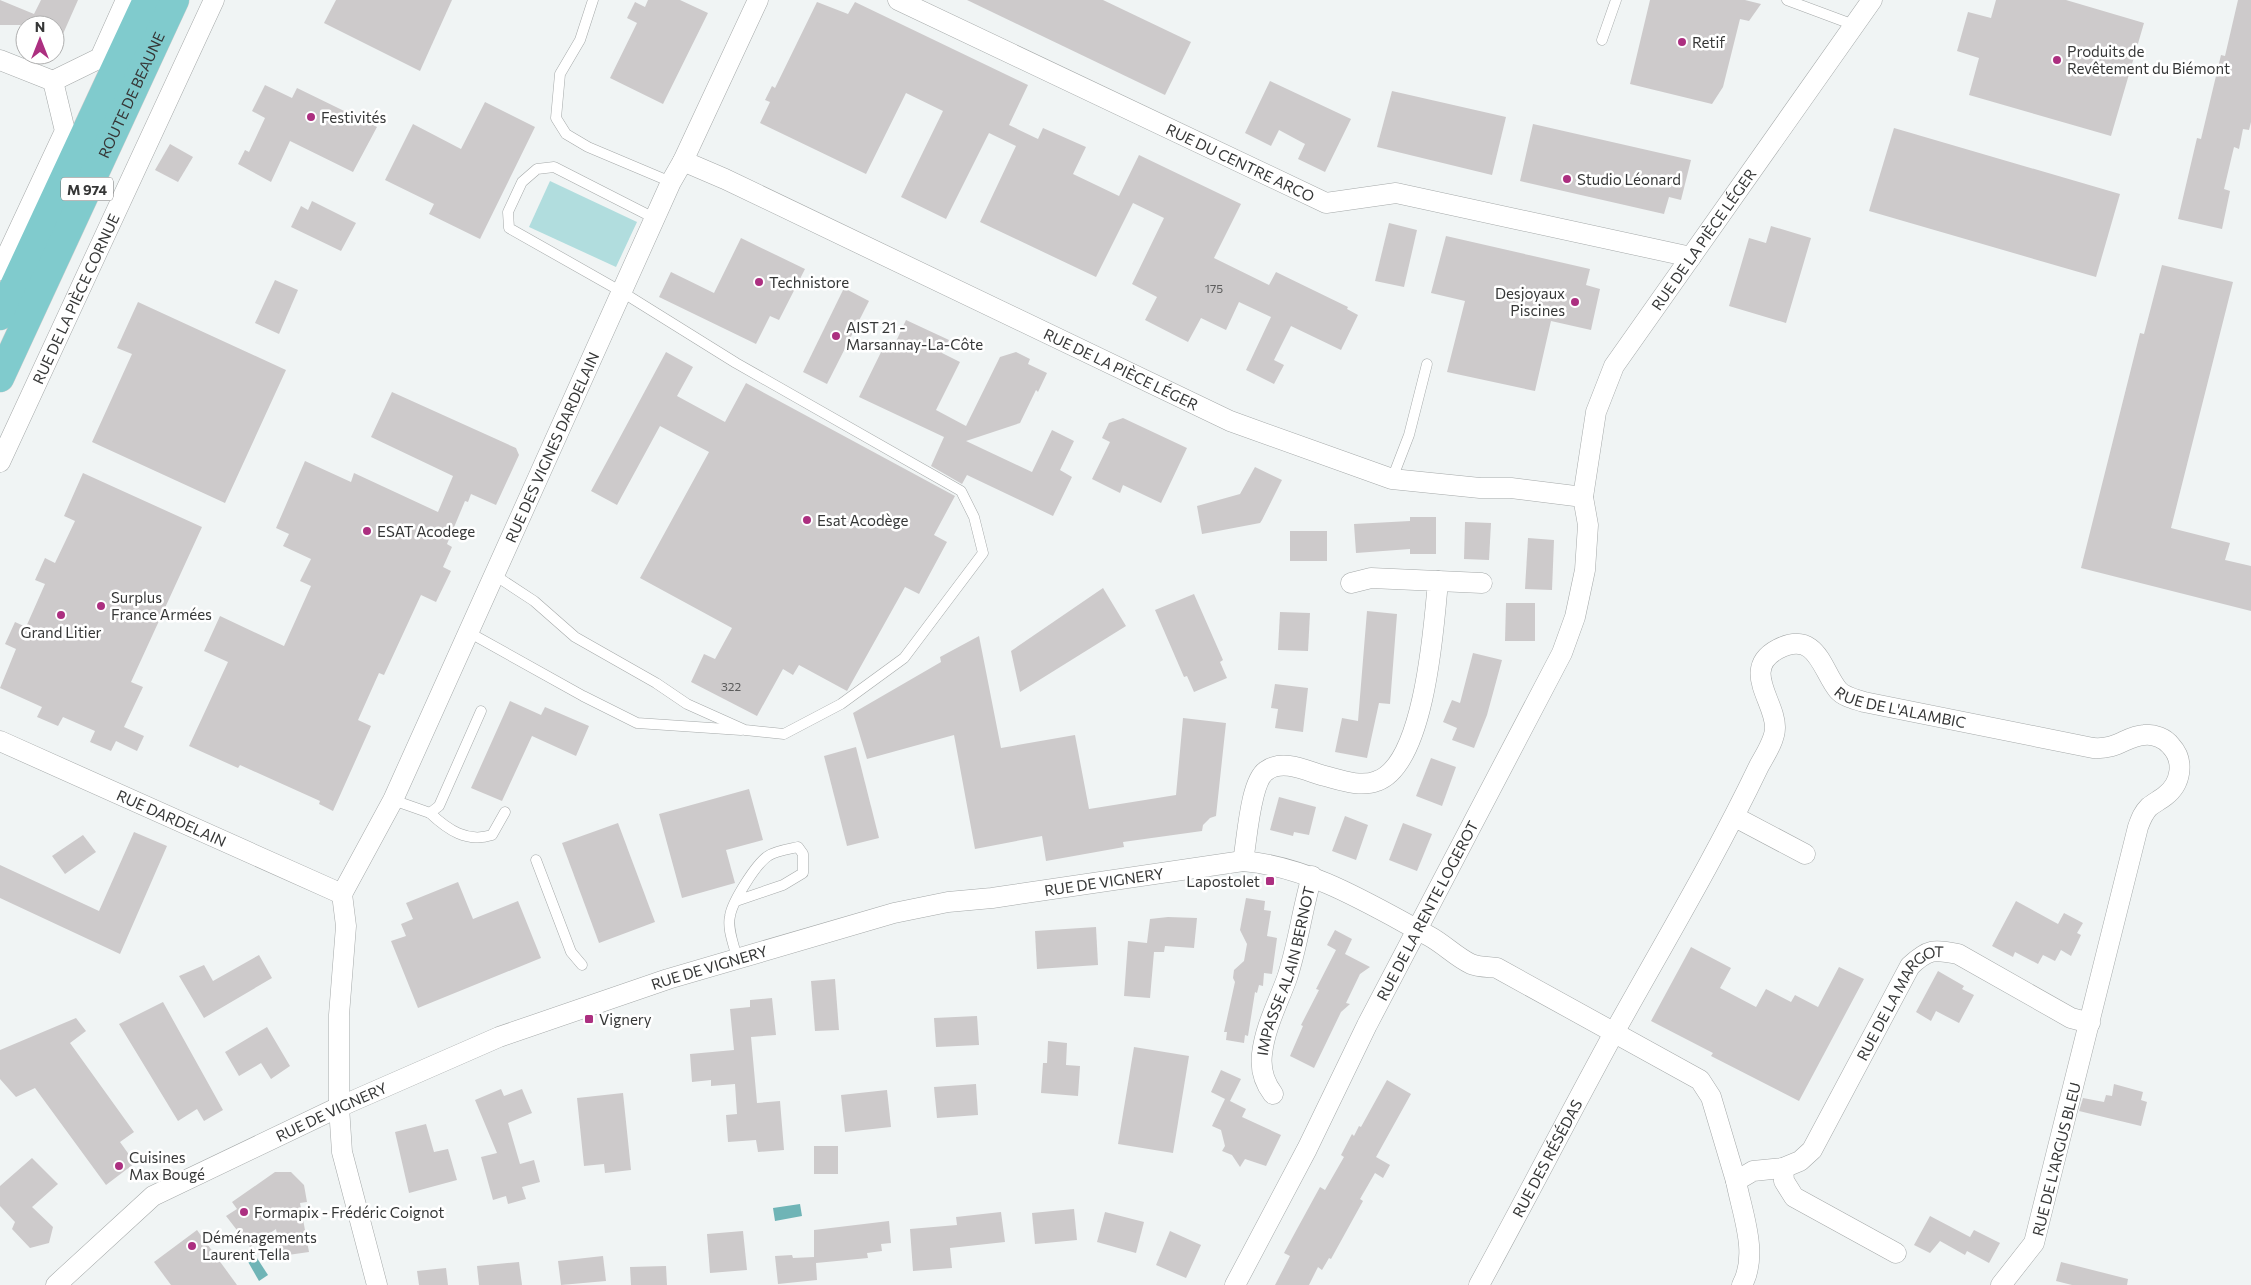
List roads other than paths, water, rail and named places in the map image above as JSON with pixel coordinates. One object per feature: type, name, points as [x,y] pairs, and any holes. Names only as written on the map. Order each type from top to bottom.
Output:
[{"type":"main road","name":"ROUTE DE BEAUNE","points":[[0,316],[147,0]]},
{"type":"main road","name":"ROUTE DE BEAUNE","points":[[0,378],[175,0]]},
{"type":"street","points":[[0,60],[53,81],[100,58],[126,0]]},
{"type":"street","name":"RUE DE LA PIÈCE CORNUE","points":[[0,462],[214,0]]},
{"type":"street","name":"RUE DES VIGNES DARDELAIN","points":[[342,894],[393,800],[496,576],[671,182],[683,161],[758,0]]},
{"type":"street","name":"RUE DU CENTRE ARCO","points":[[898,0],[1326,203],[1396,193],[1691,257]]},
{"type":"street","name":"RUE DE LA PIÈCE LÉGER","points":[[1588,525],[1583,498],[1596,412],[1614,366],[1872,0]]},
{"type":"street","points":[[0,270],[65,131],[53,81]]},
{"type":"street","name":"RUE DE LA PIÈCE LÉGER","points":[[683,161],[734,183],[1230,421],[1392,479],[1480,488],[1510,488],[1583,498]]},
{"type":"street","name":"RUE DE LA RENTE LOGEROT","points":[[1235,1285],[1312,1140],[1367,1024],[1562,653],[1572,629],[1580,595],[1585,570],[1588,525]]},
{"type":"street","points":[[1351,583],[1371,578],[1482,583]]},
{"type":"street","points":[[1243,861],[1256,784],[1267,770],[1277,766],[1289,766],[1346,782],[1363,783],[1376,782],[1388,775],[1399,762],[1416,719],[1426,680],[1438,581]]},
{"type":"street","name":"RUE DE L'ALAMBIC","points":[[1614,1032],[1735,817],[1776,730],[1773,710],[1762,688],[1762,669],[1768,658],[1777,650],[1791,645],[1803,646],[1812,650],[1821,658],[1839,692],[1864,702],[2093,748],[2105,749],[2143,735],[2156,736],[2168,742],[2176,751],[2179,774],[2174,786],[2166,796],[2150,806],[2142,815],[2138,827],[2090,1023]]},
{"type":"street","name":"RUE DARDELAIN","points":[[0,741],[342,894]]},
{"type":"street","points":[[1735,817],[1805,854]]},
{"type":"street","name":"RUE DE VIGNERY","points":[[56,1285],[153,1196],[339,1107],[499,1037],[737,958],[850,924],[948,902],[992,898],[1243,861],[1263,863],[1312,876],[1417,929],[1472,964],[1497,968],[1700,1080],[1711,1097],[1736,1181],[1749,1245],[1744,1281]]},
{"type":"street","name":"IMPASSE ALAIN BERNOT","points":[[1273,1094],[1266,1084],[1262,1073],[1262,1054],[1271,1016],[1287,977],[1312,876]]},
{"type":"street","points":[[342,894],[346,926],[339,1015],[339,1107],[342,1152],[377,1285]]},
{"type":"street","name":"RUE DE LA MARGOT","points":[[1783,1168],[1800,1161],[1812,1150],[1910,966],[1923,954],[1938,950],[1958,954],[2071,1018],[2090,1023]]},
{"type":"street","name":"RUE DE L'ARGUS BLEU","points":[[2001,1285],[2034,1243],[2090,1023]]},
{"type":"street","name":"RUE DES RÉSÉDAS","points":[[1479,1285],[1614,1032]]},
{"type":"street","points":[[1736,1181],[1754,1171],[1783,1168],[1784,1181],[1794,1197],[1896,1252]]},
{"type":"lane","points":[[593,0],[580,40],[560,74],[556,118],[566,134],[588,147],[671,182]]},
{"type":"lane","points":[[1602,40],[1616,0]]},
{"type":"lane","points":[[1786,0],[1854,25]]},
{"type":"lane","points":[[470,633],[583,696],[637,722],[784,734],[841,704],[904,658],[983,553],[974,517],[962,491],[736,363],[622,292],[509,228],[508,212],[522,182],[537,169],[554,167],[656,219]]},
{"type":"lane","points":[[1392,479],[1409,435],[1427,364]]},
{"type":"lane","points":[[496,576],[534,600],[575,637],[656,683],[687,704],[745,730]]},
{"type":"lane","points":[[430,813],[439,806],[481,711]]},
{"type":"lane","points":[[393,800],[430,813],[456,834],[479,839],[492,835],[505,812]]},
{"type":"lane","points":[[736,900],[783,885],[803,873],[803,854],[798,847],[769,855],[754,872],[736,900],[730,916],[731,934],[737,958]]},
{"type":"lane","points":[[536,860],[571,952],[582,965]]},
{"type":"place","name":"Retif","points":[[1682,42]]},
{"type":"place","name":"Produits de Revêtement du Biémont","points":[[2057,60]]},
{"type":"place","name":"Festivités","points":[[311,117]]},
{"type":"place","name":"Studio Léonard","points":[[1567,179]]},
{"type":"place","name":"Technistore","points":[[759,282]]},
{"type":"place","name":"Desjoyaux Piscines","points":[[1575,302]]},
{"type":"place","name":"AIST 21 - Marsannay-La-Côte","points":[[836,336]]},
{"type":"place","name":"Esat Acodège","points":[[807,520]]},
{"type":"place","name":"ESAT Acodege","points":[[367,531]]},
{"type":"place","name":"Surplus France Armées","points":[[101,606]]},
{"type":"place","name":"Grand Litier","points":[[61,615]]},
{"type":"place","name":"Lapostolet","points":[[1270,881]]},
{"type":"place","name":"Vignery","points":[[589,1019]]},
{"type":"place","name":"Cuisines Max Bougé","points":[[119,1166]]},
{"type":"place","name":"Formapix - Frédéric Coignot","points":[[244,1212]]},
{"type":"place","name":"Déménagements Laurent Tella","points":[[192,1246]]}]
